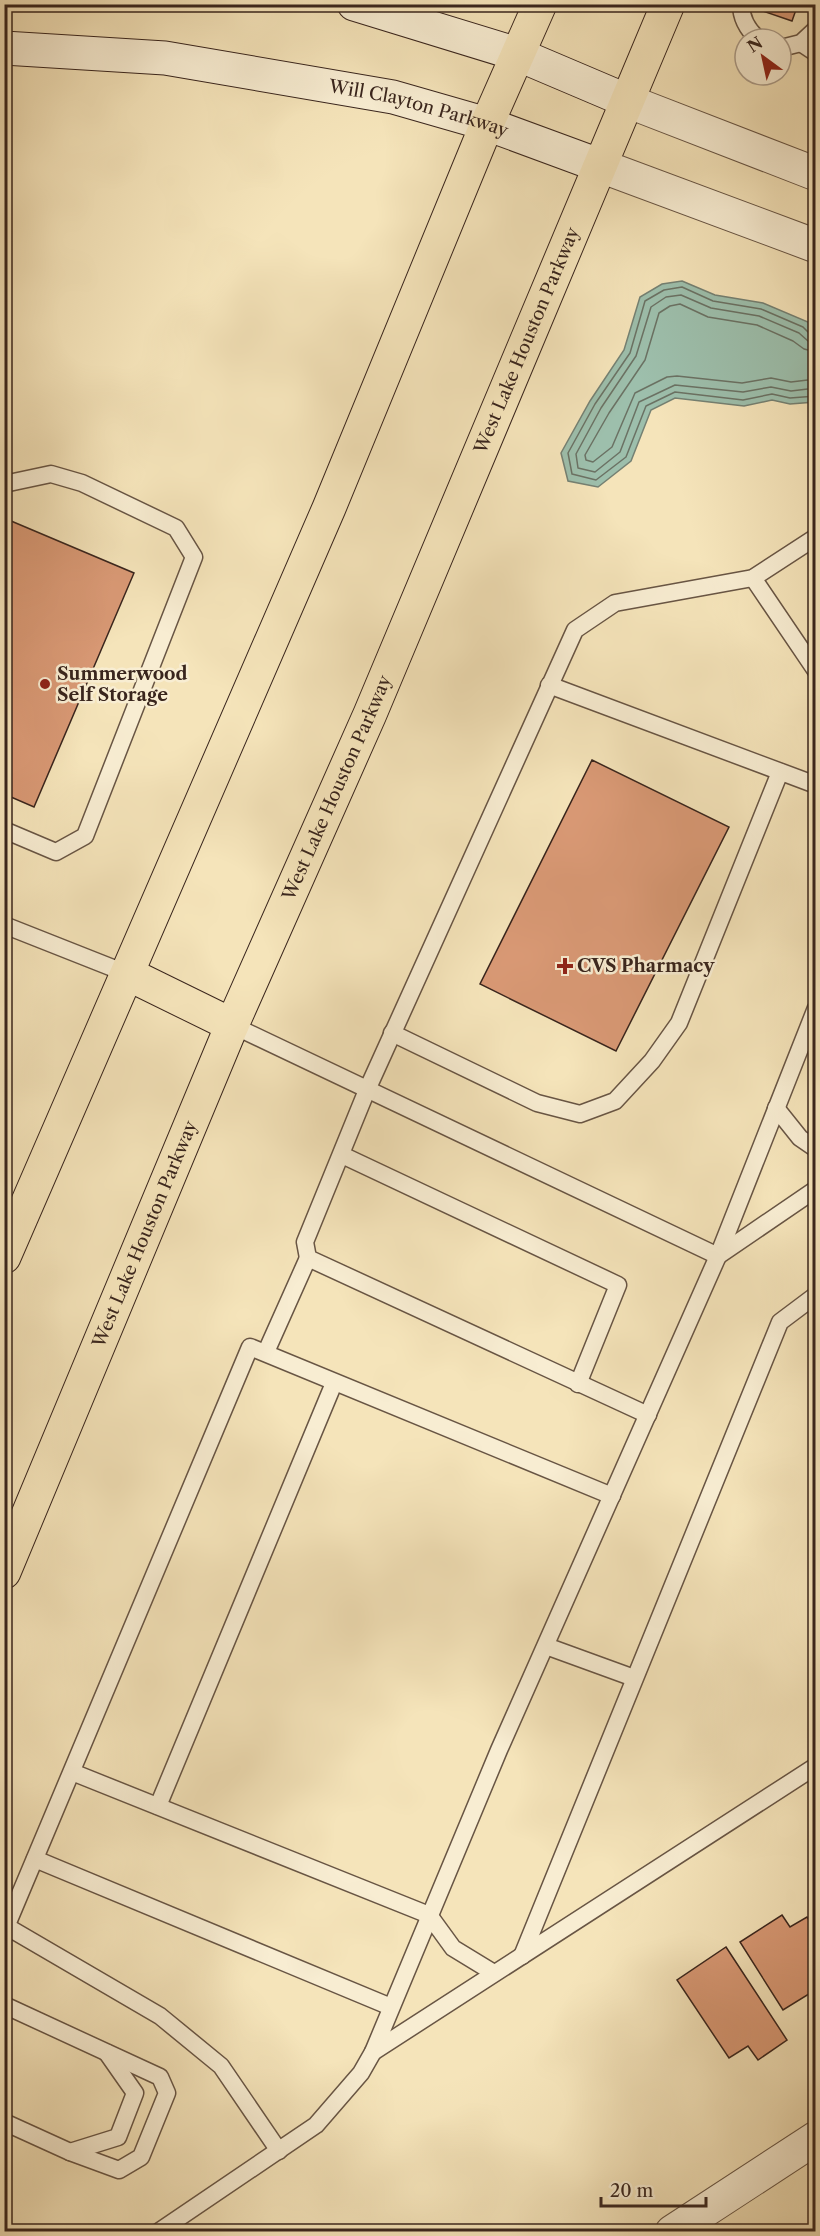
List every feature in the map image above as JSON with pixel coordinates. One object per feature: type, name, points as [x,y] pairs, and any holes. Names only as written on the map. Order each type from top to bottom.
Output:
[{"type":"main road","points":[[354,4],[517,54],[630,102],[816,174]]},
{"type":"main road","points":[[4,1257],[329,508],[487,124],[540,4]]},
{"type":"main road","name":"West Lake Houston Parkway","points":[[4,1572],[232,1026],[370,714],[630,102],[668,4]]},
{"type":"main road","name":"Will Clayton Parkway","points":[[4,48],[165,58],[254,71],[393,97],[487,124],[816,246]]},
{"type":"main road","points":[[128,974],[232,1026]]},
{"type":"main road","points":[[672,2232],[816,2138]]},
{"type":"lane","points":[[741,4],[741,14],[748,27]]},
{"type":"lane","points":[[793,45],[801,43],[816,28]]},
{"type":"lane","points":[[801,43],[816,53]]},
{"type":"lane","points":[[4,484],[51,474],[82,483],[176,528],[194,557],[85,836],[56,852],[4,830]]},
{"type":"lane","points":[[266,1352],[309,1258],[305,1242],[367,1090],[575,630],[615,603],[753,578],[816,537]]},
{"type":"lane","points":[[753,578],[816,671]]},
{"type":"lane","points":[[549,685],[816,785]]},
{"type":"lane","points":[[392,1033],[537,1103],[580,1114],[615,1101],[652,1061],[679,1023],[780,772]]},
{"type":"lane","points":[[4,925],[128,974]]},
{"type":"lane","points":[[158,2232],[316,2125],[361,2073],[373,2052],[546,1646],[718,1256],[816,1008]]},
{"type":"lane","points":[[232,1026],[718,1256]]},
{"type":"lane","points":[[776,1108],[800,1138],[816,1149]]},
{"type":"lane","points":[[342,1155],[618,1285],[578,1384]]},
{"type":"lane","points":[[718,1256],[815,1192]]},
{"type":"lane","points":[[309,1258],[648,1415]]},
{"type":"lane","points":[[522,1956],[780,1322],[816,1295]]},
{"type":"lane","points":[[279,2151],[221,2066],[160,2016],[5,1928],[250,1347],[612,1496]]},
{"type":"lane","points":[[159,1806],[334,1383]]},
{"type":"lane","points":[[546,1646],[634,1678]]},
{"type":"lane","points":[[373,2052],[816,1766]]},
{"type":"lane","points":[[72,1772],[429,1916],[453,1948],[494,1972]]},
{"type":"lane","points":[[35,1860],[391,2007]]},
{"type":"lane","points":[[4,2005],[159,2078],[167,2093],[141,2157],[119,2170],[70,2152],[4,2122]]},
{"type":"lane","points":[[70,2152],[118,2137],[135,2094],[107,2052]]},
{"type":"water","points":[[682,281],[715,295],[763,303],[808,322],[815,332],[815,402],[790,404],[772,400],[744,406],[675,398],[651,410],[631,461],[598,487],[568,481],[561,453],[590,401],[624,350],[640,297],[662,284]]},
{"type":"building","points":[[759,4],[798,4],[792,21],[757,9]]},
{"type":"building","name":"Summerwood Self Storage","points":[[4,518],[134,573],[34,807],[4,794]]},
{"type":"building","points":[[592,760],[729,827],[616,1051],[480,984]]},
{"type":"building","points":[[782,1915],[790,1927],[807,1917],[816,1930],[816,1997],[812,1992],[783,2010],[740,1942]]},
{"type":"building","points":[[726,1947],[787,2040],[758,2060],[748,2046],[729,2058],[677,1980]]},
{"type":"place","name":"Summerwood Self Storage","points":[[45,684]]},
{"type":"place","name":"CVS Pharmacy","points":[[565,966]]}]
